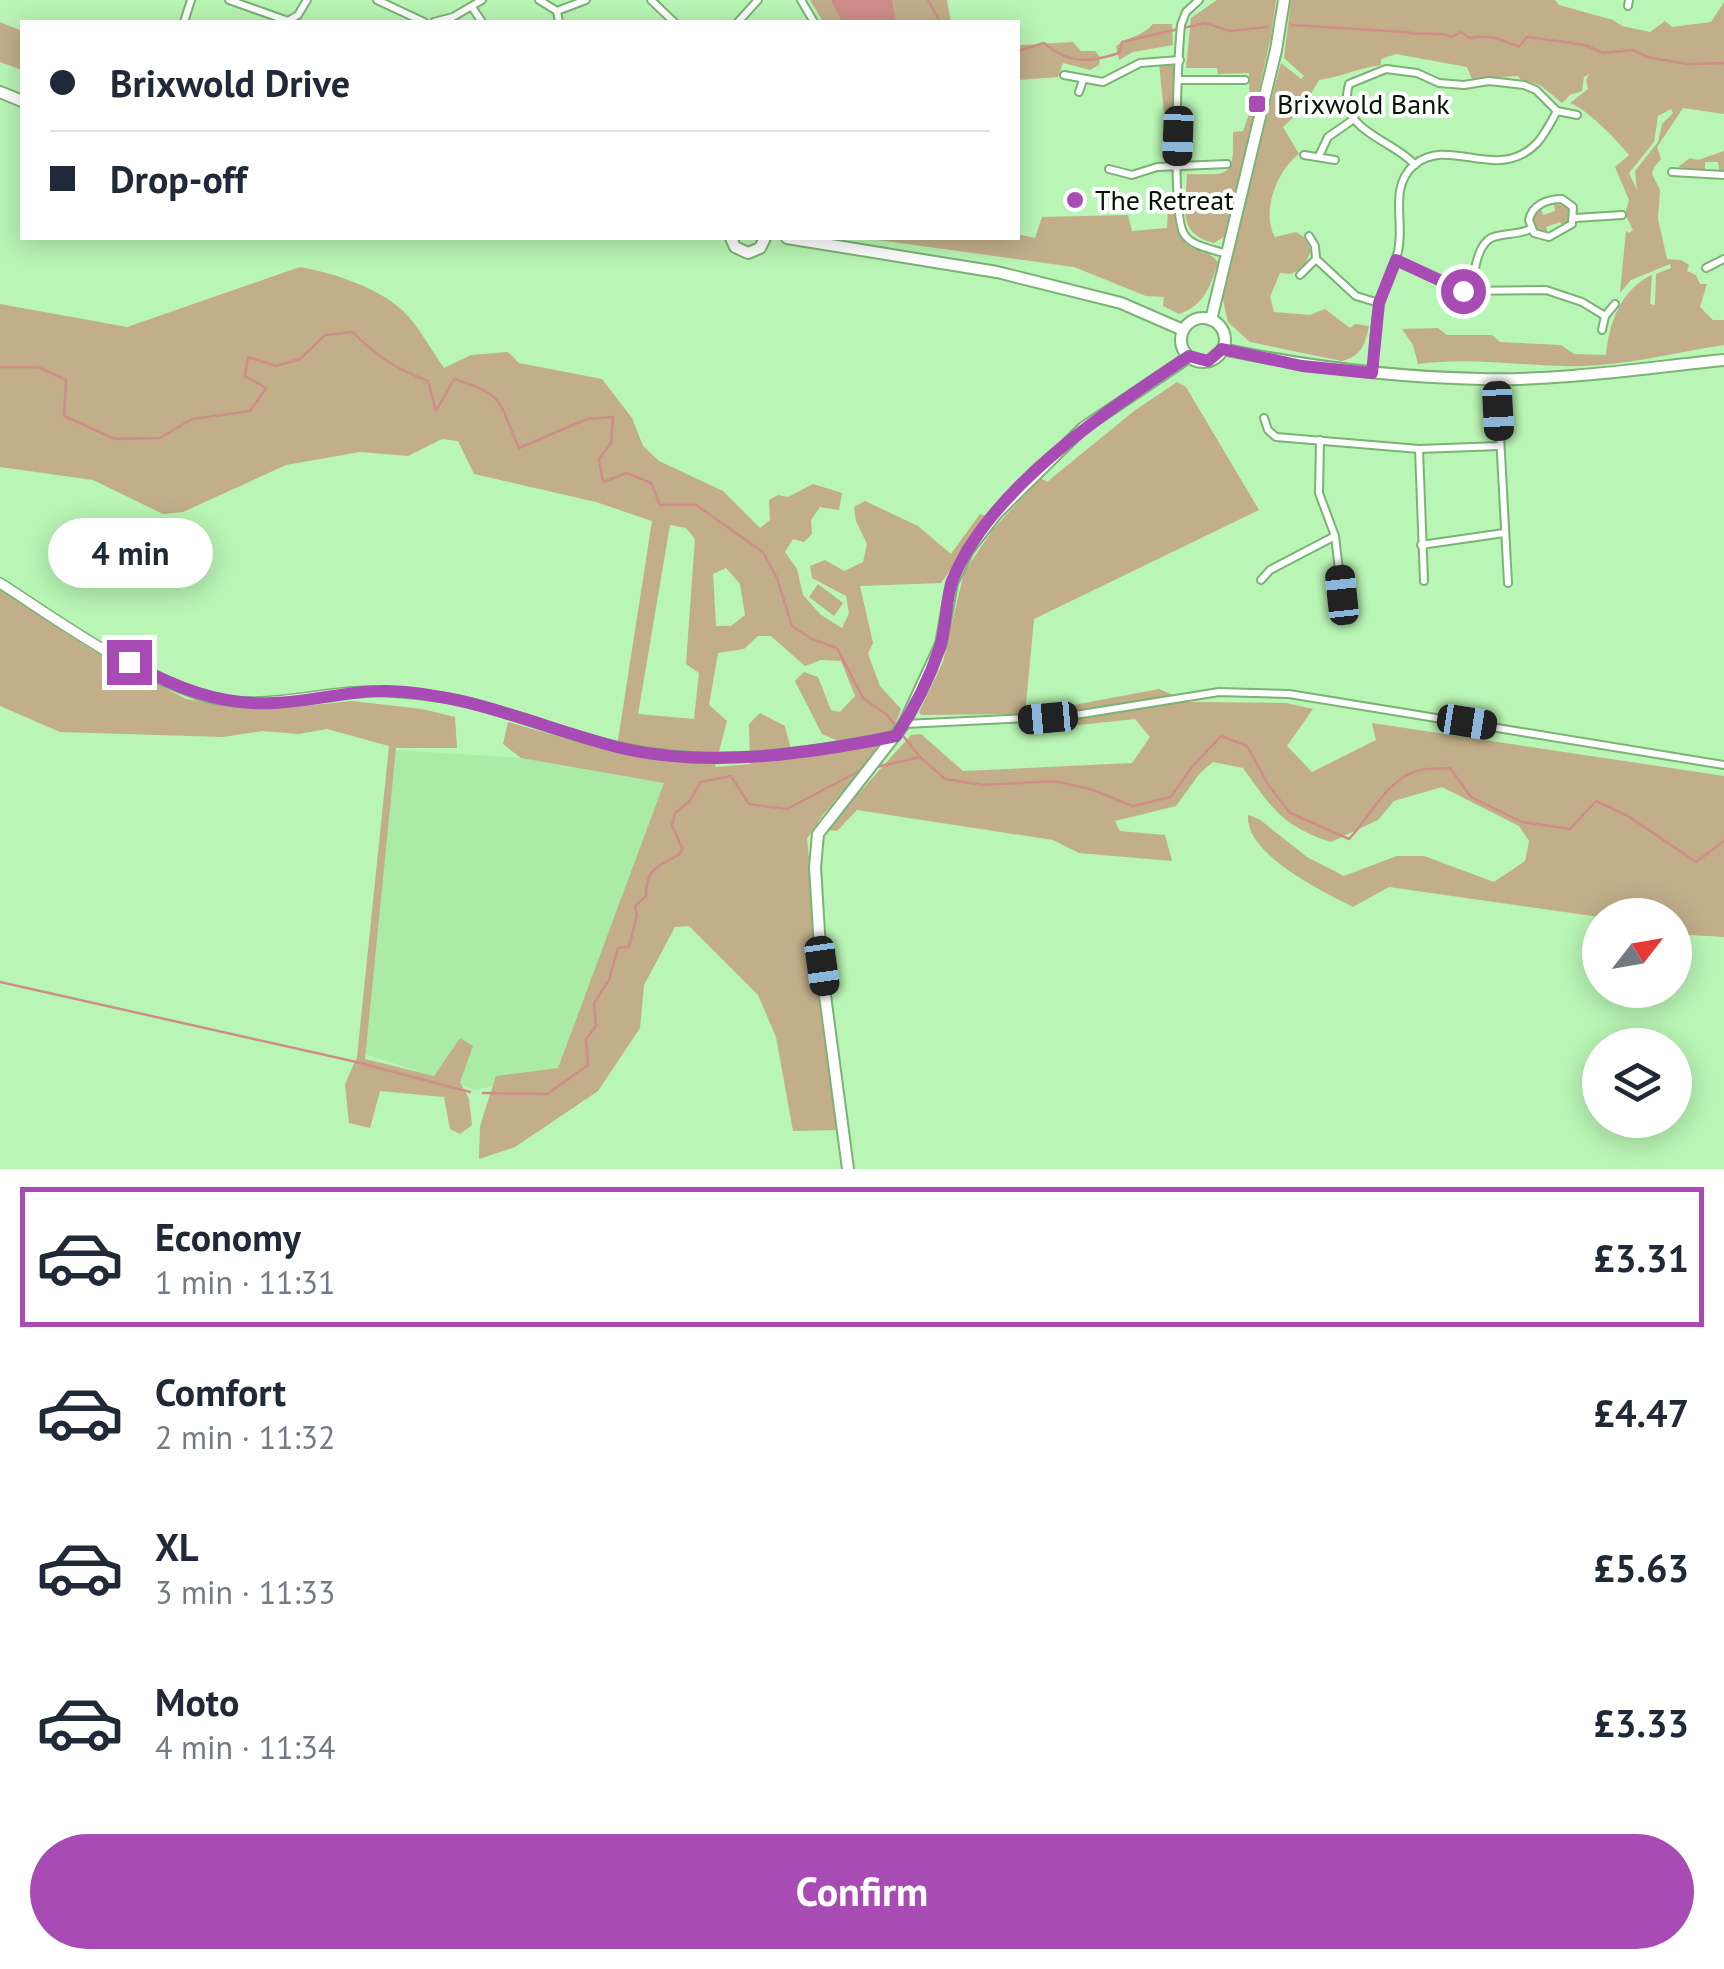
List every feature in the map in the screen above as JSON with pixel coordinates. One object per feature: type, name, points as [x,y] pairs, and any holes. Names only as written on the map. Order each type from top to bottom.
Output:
[{"type":"main road","points":[[1211,320],[1276,50],[1284,0]]},
{"type":"main road","points":[[732,240],[735,248],[748,253],[760,248],[764,240]]},
{"type":"main road","points":[[799,240],[997,272],[1121,302],[1183,330]]},
{"type":"main road","points":[[1196,319],[1211,320],[1223,332],[1222,349],[1208,361],[1189,356],[1181,344],[1183,330],[1196,319]]},
{"type":"main road","points":[[1222,349],[1302,366],[1497,378],[1724,360]]},
{"type":"main road","points":[[848,1169],[822,966],[815,867],[818,834],[904,724],[941,644],[952,583],[968,550],[1008,501],[1083,428],[1189,356]]},
{"type":"street","points":[[229,0],[283,20]]},
{"type":"street","points":[[290,20],[307,0]]},
{"type":"street","points":[[439,20],[482,0]]},
{"type":"street","points":[[538,0],[557,12],[559,20]]},
{"type":"street","points":[[557,12],[586,0]]},
{"type":"street","points":[[651,0],[672,20]]},
{"type":"street","points":[[740,20],[758,0]]},
{"type":"street","points":[[1199,0],[1186,12],[1181,25],[1180,224],[1193,243],[1227,254]]},
{"type":"street","points":[[382,1],[416,20]]},
{"type":"street","points":[[472,7],[481,20]]},
{"type":"street","points":[[1064,74],[1104,82],[1140,63],[1180,60]]},
{"type":"street","points":[[1415,165],[1400,150],[1373,138],[1354,118],[1346,87],[1366,74],[1386,69],[1464,85],[1494,81],[1528,86],[1557,111],[1577,116]]},
{"type":"street","points":[[1079,92],[1083,80]]},
{"type":"street","points":[[1179,80],[1245,80]]},
{"type":"street","points":[[1372,373],[1379,303],[1400,244],[1399,193],[1403,180],[1415,165],[1430,158],[1446,155],[1493,162],[1516,158],[1540,140],[1557,111]]},
{"type":"street","points":[[1319,156],[1328,138],[1354,118]]},
{"type":"street","points":[[1304,156],[1336,160]]},
{"type":"street","points":[[1109,170],[1132,176],[1157,167],[1227,164]]},
{"type":"street","points":[[1672,172],[1724,175]]},
{"type":"street","points":[[1562,199],[1570,204],[1574,218],[1568,228],[1549,238],[1538,236],[1528,220],[1532,211],[1562,199]]},
{"type":"street","points":[[1574,218],[1622,216]]},
{"type":"street","points":[[1472,292],[1485,243],[1491,238],[1531,229]]},
{"type":"street","points":[[1309,236],[1316,259],[1356,296],[1379,303]]},
{"type":"street","points":[[1706,268],[1724,258]]},
{"type":"street","points":[[1300,275],[1316,259]]},
{"type":"street","points":[[1396,260],[1472,292],[1546,290],[1582,302],[1606,316]]},
{"type":"street","points":[[1602,330],[1606,316],[1616,304]]},
{"type":"street","points":[[1497,378],[1508,582]]},
{"type":"street","points":[[1264,418],[1268,430],[1276,436],[1419,448],[1500,446]]},
{"type":"street","points":[[1320,440],[1320,493],[1335,536],[1342,595]]},
{"type":"street","points":[[1419,448],[1424,581]]},
{"type":"street","points":[[1420,545],[1504,533]]},
{"type":"street","points":[[1260,580],[1270,570],[1335,536]]},
{"type":"street","points":[[0,583],[76,633],[155,676],[199,695],[232,701],[273,704],[387,691],[462,700],[618,747],[683,758],[729,759],[896,736]]},
{"type":"street","points":[[904,724],[1070,716],[1219,692],[1289,694],[1724,765]]},
{"type":"shaded area","points":[[810,0],[947,0],[951,20],[822,20]]},
{"type":"shaded area","points":[[831,0],[892,0],[896,20],[841,20]]},
{"type":"shaded area","points":[[1217,0],[1276,0],[1227,235],[1214,243],[1202,239],[1188,226],[1187,174],[1227,170],[1232,158],[1233,132],[1243,131],[1250,111],[1249,73],[1218,74],[1217,68],[1186,68],[1191,18]]},
{"type":"shaded area","points":[[1291,0],[1555,0],[1559,5],[1650,32],[1665,21],[1672,27],[1711,22],[1724,2],[1724,114],[1683,108],[1657,147],[1661,159],[1652,174],[1660,190],[1658,219],[1667,259],[1689,265],[1687,271],[1696,275],[1700,284],[1707,284],[1700,307],[1713,320],[1724,320],[1724,345],[1583,366],[1472,361],[1418,364],[1413,345],[1402,329],[1438,328],[1447,335],[1492,335],[1500,342],[1561,345],[1574,354],[1606,355],[1614,319],[1625,298],[1652,275],[1650,304],[1655,305],[1656,274],[1671,268],[1670,264],[1631,280],[1620,293],[1626,231],[1633,230],[1625,214],[1629,200],[1615,167],[1629,155],[1593,118],[1570,103],[1588,89],[1589,74],[1584,77],[1582,91],[1562,103],[1540,85],[1518,76],[1472,79],[1467,67],[1396,54],[1381,59],[1381,65],[1319,80],[1302,109],[1283,127],[1299,154],[1285,169],[1271,203],[1275,237],[1296,232],[1311,250],[1304,267],[1291,274],[1280,273],[1270,297],[1274,312],[1310,315],[1325,309],[1350,328],[1355,324],[1369,326],[1364,344],[1354,356],[1342,361],[1250,342],[1228,322],[1221,291],[1281,63],[1301,79],[1304,76],[1284,58]],"holes":[[[1671,109],[1673,113],[1662,124],[1658,142],[1635,171],[1637,190],[1629,173],[1654,142],[1658,116]]]},
{"type":"shaded area","points":[[0,22],[20,30],[20,69],[0,62]]},
{"type":"shaded area","points":[[1153,24],[1172,24],[1173,45],[1133,52],[1119,60],[1116,46]]},
{"type":"shaded area","points":[[1073,42],[1081,51],[1095,51],[1100,57],[1099,65],[1090,70],[1063,63],[1058,77],[1020,80],[1021,45]]},
{"type":"shaded area","points":[[1159,62],[1177,64],[1176,144],[1167,144]]},
{"type":"shaded area","points":[[1724,151],[1724,170],[1719,170],[1718,162],[1705,162],[1705,170],[1678,167],[1690,158],[1698,160]]},
{"type":"shaded area","points":[[1163,199],[1173,202],[1184,242],[1218,262],[1200,300],[1179,314],[1163,306],[1164,297],[1146,296],[1074,267],[878,240],[1020,240],[1020,234],[1035,238],[1042,217],[1128,215],[1132,231],[1167,228],[1168,208],[1153,205]]},
{"type":"shaded area","points":[[1554,204],[1569,209],[1570,219],[1563,227],[1560,222],[1546,227],[1548,233],[1540,232],[1533,224],[1535,213],[1541,209],[1543,215],[1555,211]]},
{"type":"shaded area","points":[[300,267],[343,278],[398,306],[444,368],[471,355],[508,352],[519,363],[602,379],[632,418],[643,446],[659,461],[723,491],[760,528],[770,520],[769,500],[778,495],[788,497],[813,484],[842,493],[839,510],[820,507],[811,520],[812,534],[804,542],[793,539],[785,552],[797,569],[803,595],[821,615],[842,628],[849,613],[846,596],[812,578],[810,566],[825,560],[844,571],[863,562],[867,544],[854,507],[865,501],[918,526],[951,554],[980,514],[989,517],[941,583],[860,586],[873,643],[868,654],[880,686],[901,709],[893,731],[843,743],[822,734],[795,681],[804,672],[818,677],[831,710],[840,712],[855,696],[841,661],[821,660],[805,666],[771,636],[758,636],[744,649],[718,653],[709,705],[727,721],[715,767],[750,764],[749,724],[760,713],[785,726],[793,758],[879,743],[882,747],[807,839],[837,1130],[793,1131],[776,1037],[758,995],[689,926],[675,927],[644,985],[640,1028],[598,1091],[515,1147],[479,1159],[480,1126],[496,1076],[558,1068],[664,783],[521,758],[503,744],[508,722],[616,753],[652,521],[596,502],[474,474],[458,441],[442,439],[408,456],[360,452],[286,465],[183,512],[163,514],[93,480],[0,467],[0,304],[127,327]],"holes":[[[670,525],[686,528],[695,539],[686,664],[699,673],[694,719],[638,714]],[[726,568],[740,584],[745,615],[731,626],[716,626],[713,574]]]},
{"type":"shaded area","points":[[1177,382],[1186,387],[1259,510],[1034,619],[1025,714],[921,715],[943,662],[964,572],[994,528],[1041,478],[1047,482],[1134,411]]},
{"type":"shaded area","points":[[818,584],[843,603],[834,616],[809,597]]},
{"type":"shaded area","points":[[0,590],[92,650],[186,699],[285,708],[352,701],[455,717],[457,748],[396,748],[365,1059],[434,1076],[460,1038],[473,1046],[460,1082],[469,1099],[472,1125],[460,1134],[450,1129],[444,1097],[380,1091],[370,1128],[349,1123],[345,1084],[357,1057],[389,746],[327,729],[223,737],[60,732],[0,706]]},
{"type":"shaded area","points":[[1159,689],[1190,702],[1286,703],[1313,709],[1287,746],[1312,772],[1376,740],[1372,723],[1724,776],[1724,937],[1692,935],[1692,898],[1582,898],[1582,914],[1389,887],[1353,907],[1288,870],[1259,844],[1250,830],[1248,815],[1259,819],[1307,857],[1344,876],[1397,856],[1424,856],[1494,882],[1525,861],[1529,841],[1519,826],[1442,787],[1394,801],[1378,820],[1331,842],[1289,822],[1243,768],[1213,762],[1176,806],[1115,821],[1120,831],[1165,835],[1172,861],[1079,853],[1053,840],[857,810],[837,831],[830,830],[831,824],[911,735],[921,734],[963,771],[1132,763],[1150,737],[1135,719],[1059,727],[1058,708]]},
{"type":"shaded area","points":[[396,750],[521,758],[664,783],[558,1068],[477,1090],[362,1053],[368,972]]},
{"type":"waterway","points":[[928,0],[939,20]]},
{"type":"waterway","points":[[1020,50],[1044,43],[1062,55],[1088,60],[1119,53],[1122,42],[1205,23],[1230,31],[1268,27]]},
{"type":"waterway","points":[[1291,25],[1452,37],[1461,32],[1470,38],[1495,38],[1519,47],[1527,37],[1585,45],[1603,53],[1632,50],[1651,58],[1689,64],[1724,63]]},
{"type":"waterway","points":[[0,367],[38,367],[66,380],[64,416],[115,439],[160,438],[192,419],[250,411],[266,388],[245,376],[248,357],[276,366],[300,359],[325,335],[353,332],[387,361],[428,381],[436,411],[454,379],[484,390],[503,410],[519,448],[587,419],[613,417],[611,443],[599,459],[603,482],[627,473],[651,483],[660,505],[696,505],[763,552],[777,578],[792,626],[837,648],[863,698],[895,725]]},
{"type":"waterway","points":[[900,732],[945,779],[984,785],[1053,781],[1090,789],[1133,806],[1171,797],[1221,736],[1247,746],[1269,786],[1290,813],[1349,839],[1396,782],[1417,771],[1450,768],[1471,797],[1522,822],[1570,829],[1596,801],[1628,816],[1696,862],[1724,841]]},
{"type":"waterway","points":[[876,767],[920,757]]},
{"type":"waterway","points":[[483,1093],[547,1094],[588,1065],[586,1039],[596,1026],[594,1003],[609,980],[618,948],[629,947],[637,915],[635,906],[646,896],[648,879],[659,866],[680,854],[682,848],[672,825],[675,813],[689,802],[701,782],[731,776],[749,804],[787,809],[863,769]]},
{"type":"waterway","points":[[0,982],[352,1061],[470,1092]]},
{"type":"place","name":"Brixwold Bank","points":[[1257,104]]},
{"type":"place","name":"The Retreat","points":[[1075,200]]},
{"type":"route","points":[[129,662],[199,695],[232,701],[273,704],[387,691],[462,700],[618,747],[683,758],[729,759],[896,736],[941,644],[952,583],[968,550],[997,513],[1083,428],[1189,356],[1208,361],[1222,349],[1302,366],[1372,373],[1379,303],[1396,260],[1463,291]]}]
